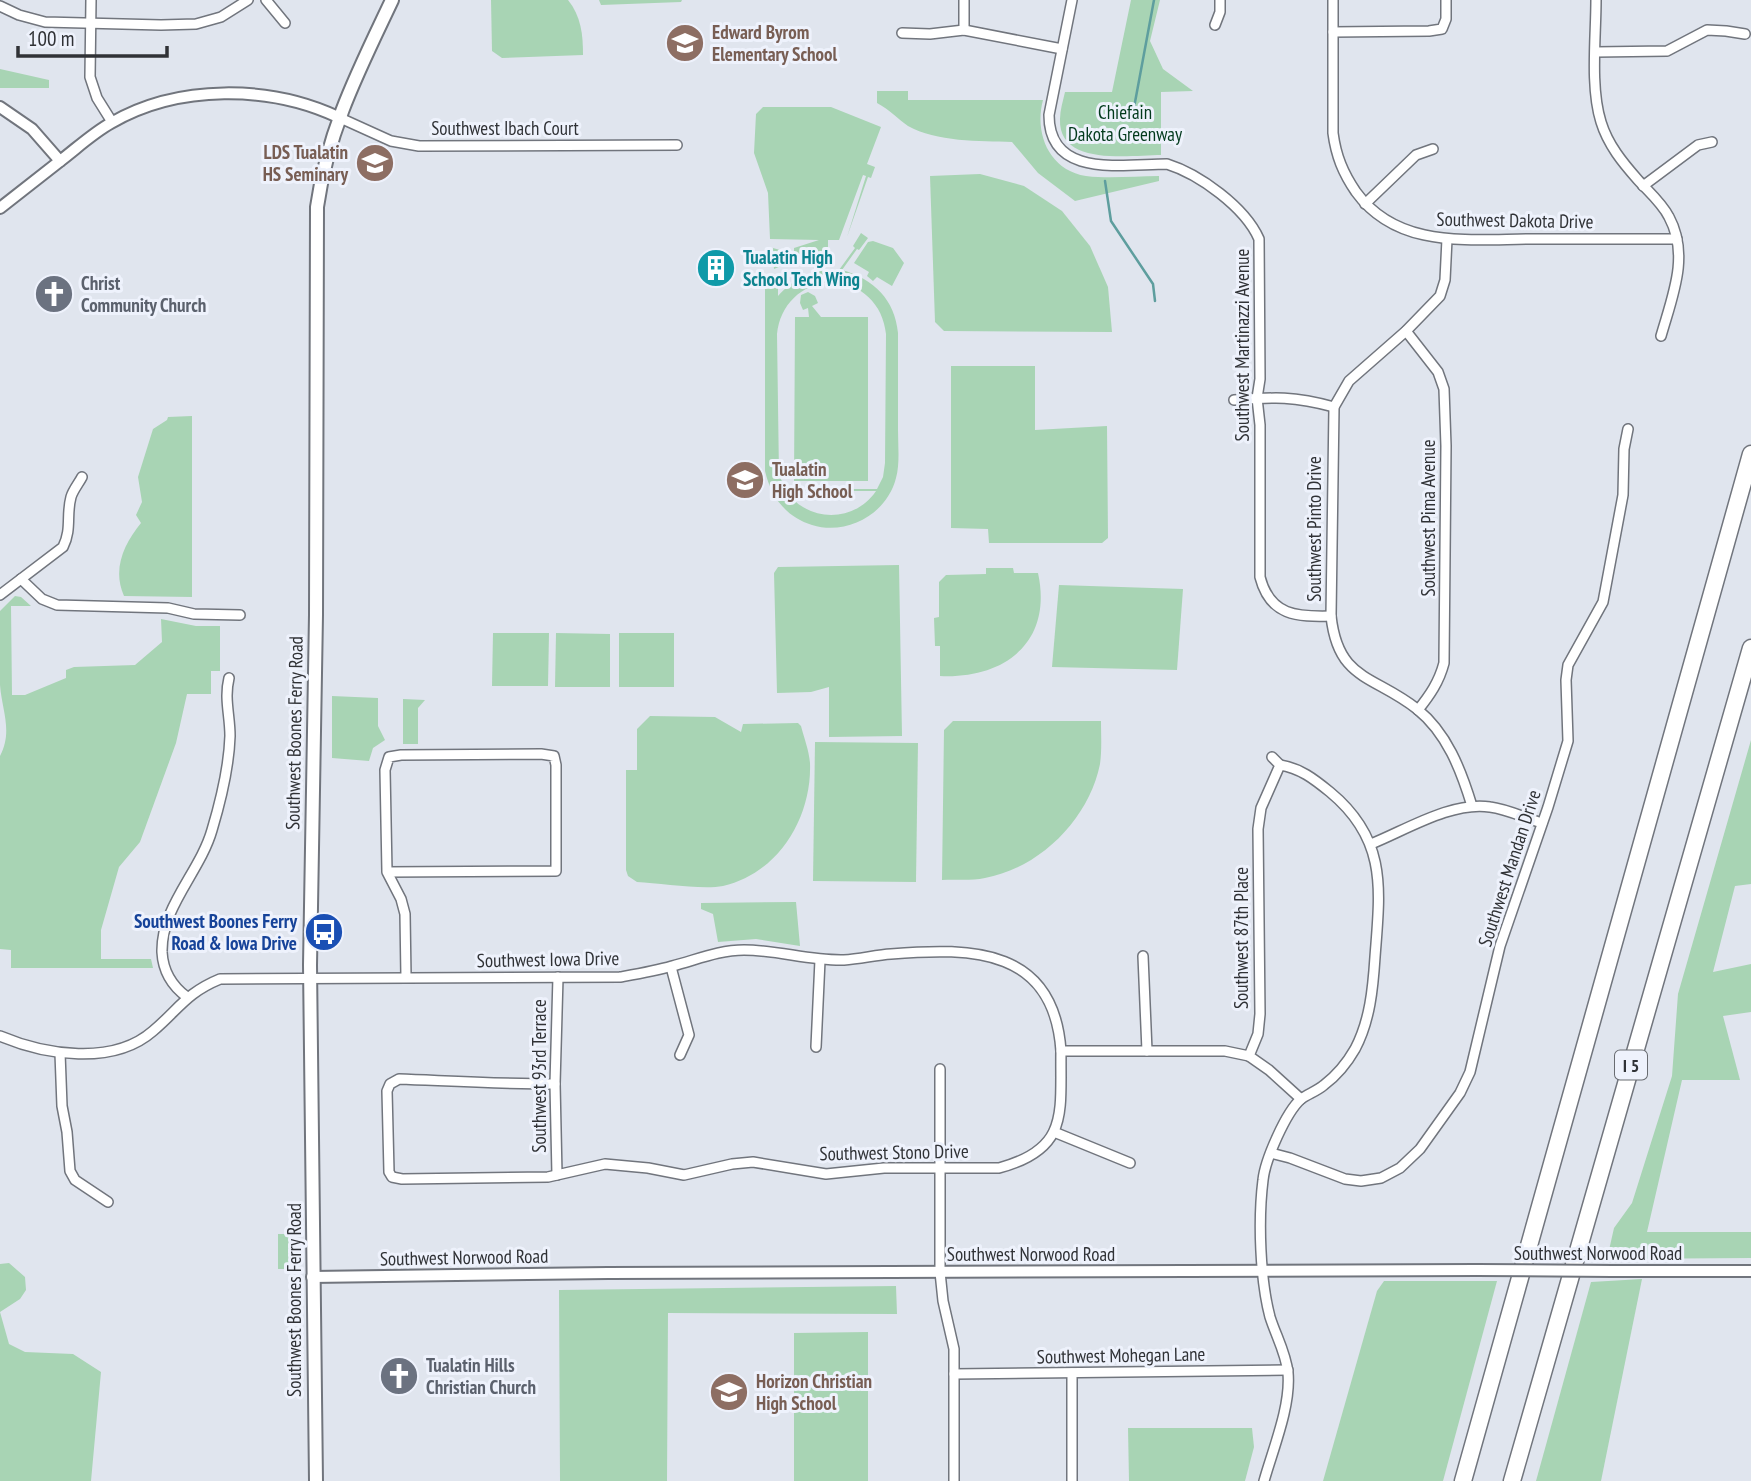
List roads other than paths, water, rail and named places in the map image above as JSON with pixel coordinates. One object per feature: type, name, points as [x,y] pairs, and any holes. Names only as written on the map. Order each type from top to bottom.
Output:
[{"type":"highway","points":[[1463,1481],[1751,454]]},
{"type":"highway","name":"I 5","points":[[1512,1481],[1751,648]]},
{"type":"main road","name":"Southwest Boones Ferry Road","points":[[316,1481],[310,978],[316,614],[317,226],[320,191],[338,117],[392,0]]},
{"type":"street","points":[[91,0],[89,24],[92,85],[112,122]]},
{"type":"street","points":[[0,6],[19,15],[45,22],[196,24],[221,17],[248,0]]},
{"type":"street","points":[[265,0],[285,23]]},
{"type":"street","points":[[964,0],[964,30]]},
{"type":"street","name":"Southwest Martinazzi Avenue","points":[[1072,0],[1049,121],[1054,141],[1068,156],[1082,162],[1167,164],[1176,167],[1215,189],[1244,216],[1255,231],[1261,247],[1260,379],[1257,398],[1260,425],[1259,568],[1262,585],[1270,600],[1289,614],[1331,616]]},
{"type":"street","points":[[1215,25],[1220,12],[1220,0]]},
{"type":"street","name":"Southwest Dakota Drive","points":[[1333,0],[1335,149],[1347,179],[1365,204],[1393,226],[1409,233],[1447,239],[1677,239]]},
{"type":"street","points":[[1333,32],[1442,29],[1446,19],[1446,0]]},
{"type":"street","points":[[1596,0],[1596,92],[1601,123],[1621,161],[1669,217],[1677,239],[1678,277],[1661,336]]},
{"type":"street","points":[[902,33],[930,34],[964,30],[1062,49]]},
{"type":"street","points":[[1596,52],[1667,51],[1707,30],[1745,34]]},
{"type":"street","points":[[0,208],[112,122],[160,102],[213,94],[284,98],[320,108],[338,117]]},
{"type":"street","points":[[0,107],[32,129],[60,161]]},
{"type":"street","name":"Southwest Ibach Court","points":[[338,117],[391,141],[419,146],[677,145]]},
{"type":"street","points":[[1643,186],[1698,145],[1712,142]]},
{"type":"street","points":[[1365,204],[1416,155],[1433,149]]},
{"type":"street","points":[[1234,400],[1283,396],[1307,399],[1334,407],[1349,381],[1406,331],[1440,296],[1445,280],[1447,239]]},
{"type":"street","name":"Southwest Pima Avenue","points":[[1406,331],[1438,372],[1444,389],[1446,435],[1444,663],[1441,676],[1431,695],[1418,710]]},
{"type":"street","name":"Southwest Pinto Drive","points":[[1334,407],[1331,616],[1339,653],[1362,677],[1418,710],[1446,742],[1472,806]]},
{"type":"street","name":"Southwest Mandan Drive","points":[[1271,1153],[1345,1179],[1362,1181],[1381,1178],[1400,1168],[1420,1149],[1460,1093],[1470,1072],[1500,946],[1568,741],[1566,680],[1569,665],[1601,607],[1605,592],[1623,495],[1624,449],[1628,429]]},
{"type":"street","points":[[0,595],[63,547],[70,524],[71,497],[82,477]]},
{"type":"street","points":[[21,579],[43,599],[57,605],[168,608],[194,614],[240,615]]},
{"type":"street","points":[[187,997],[176,988],[165,969],[162,952],[164,934],[169,915],[203,856],[215,818],[230,736],[226,694],[229,678]]},
{"type":"street","points":[[387,872],[556,871],[554,756],[389,757],[385,770],[387,872],[401,899],[405,915],[406,977]]},
{"type":"street","points":[[1264,1481],[1285,1404],[1288,1370],[1270,1317],[1263,1272],[1263,1179],[1278,1135],[1301,1099],[1324,1085],[1340,1070],[1365,1027],[1373,989],[1380,891],[1371,844],[1340,800],[1317,781],[1294,767],[1280,765],[1272,757]]},
{"type":"street","name":"Southwest 87th Place","points":[[1249,1056],[1258,1034],[1260,1014],[1258,829],[1261,808],[1280,765]]},
{"type":"street","points":[[1371,844],[1453,809],[1472,806],[1492,807],[1542,823]]},
{"type":"street","name":"Southwest Iowa Drive","points":[[0,1036],[26,1047],[60,1053],[128,1048],[151,1034],[201,986],[220,979],[620,977],[671,967],[722,952],[742,950],[820,960],[848,960],[894,954],[972,952],[990,955],[1025,973],[1045,993],[1057,1019],[1061,1051]]},
{"type":"street","points":[[1143,956],[1147,1051]]},
{"type":"street","points":[[816,1047],[820,960]]},
{"type":"street","points":[[671,967],[689,1035],[680,1055]]},
{"type":"street","name":"Southwest 93rd Terrace","points":[[557,1175],[555,1084],[558,977]]},
{"type":"street","points":[[1130,1163],[1054,1132],[1059,1115],[1061,1051],[1225,1051],[1249,1056],[1301,1099]]},
{"type":"street","points":[[60,1053],[62,1106],[70,1171],[75,1180],[108,1202]]},
{"type":"street","points":[[940,1069],[940,1272],[943,1301],[952,1334],[954,1481]]},
{"type":"street","name":"Southwest Stono Drive","points":[[555,1084],[488,1084],[399,1079],[390,1084],[387,1091],[388,1166],[392,1177],[548,1177],[605,1164],[684,1175],[753,1162],[826,1174],[884,1168],[999,1168],[1017,1163],[1047,1143],[1054,1132]]},
{"type":"street","name":"Southwest Norwood Road","points":[[312,1277],[1751,1270]]},
{"type":"street","name":"Southwest Mohegan Lane","points":[[954,1374],[1288,1370]]},
{"type":"street","points":[[1072,1373],[1072,1481]]},
{"type":"waterway","points":[[1133,113],[1154,0]]},
{"type":"waterway","points":[[1105,181],[1111,221],[1153,284],[1155,301]]},
{"type":"place","name":"Edward Byrom Elementary School","points":[[685,43]]},
{"type":"place","name":"LDS Tualatin HS Seminary","points":[[375,163]]},
{"type":"place","name":"Tualatin High School Tech Wing","points":[[716,268]]},
{"type":"place","name":"Christ Community Church","points":[[54,294]]},
{"type":"place","name":"Tualatin High School","points":[[745,480]]},
{"type":"place","name":"Southwest Boones Ferry Road & Iowa Drive","points":[[324,932]]},
{"type":"place","name":"Tualatin Hills Christian Church","points":[[399,1376]]},
{"type":"place","name":"Horizon Christian High School","points":[[729,1392]]},
{"type":"park label","name":"Chiefain Dakota Greenway","points":[[1125,123]]}]
